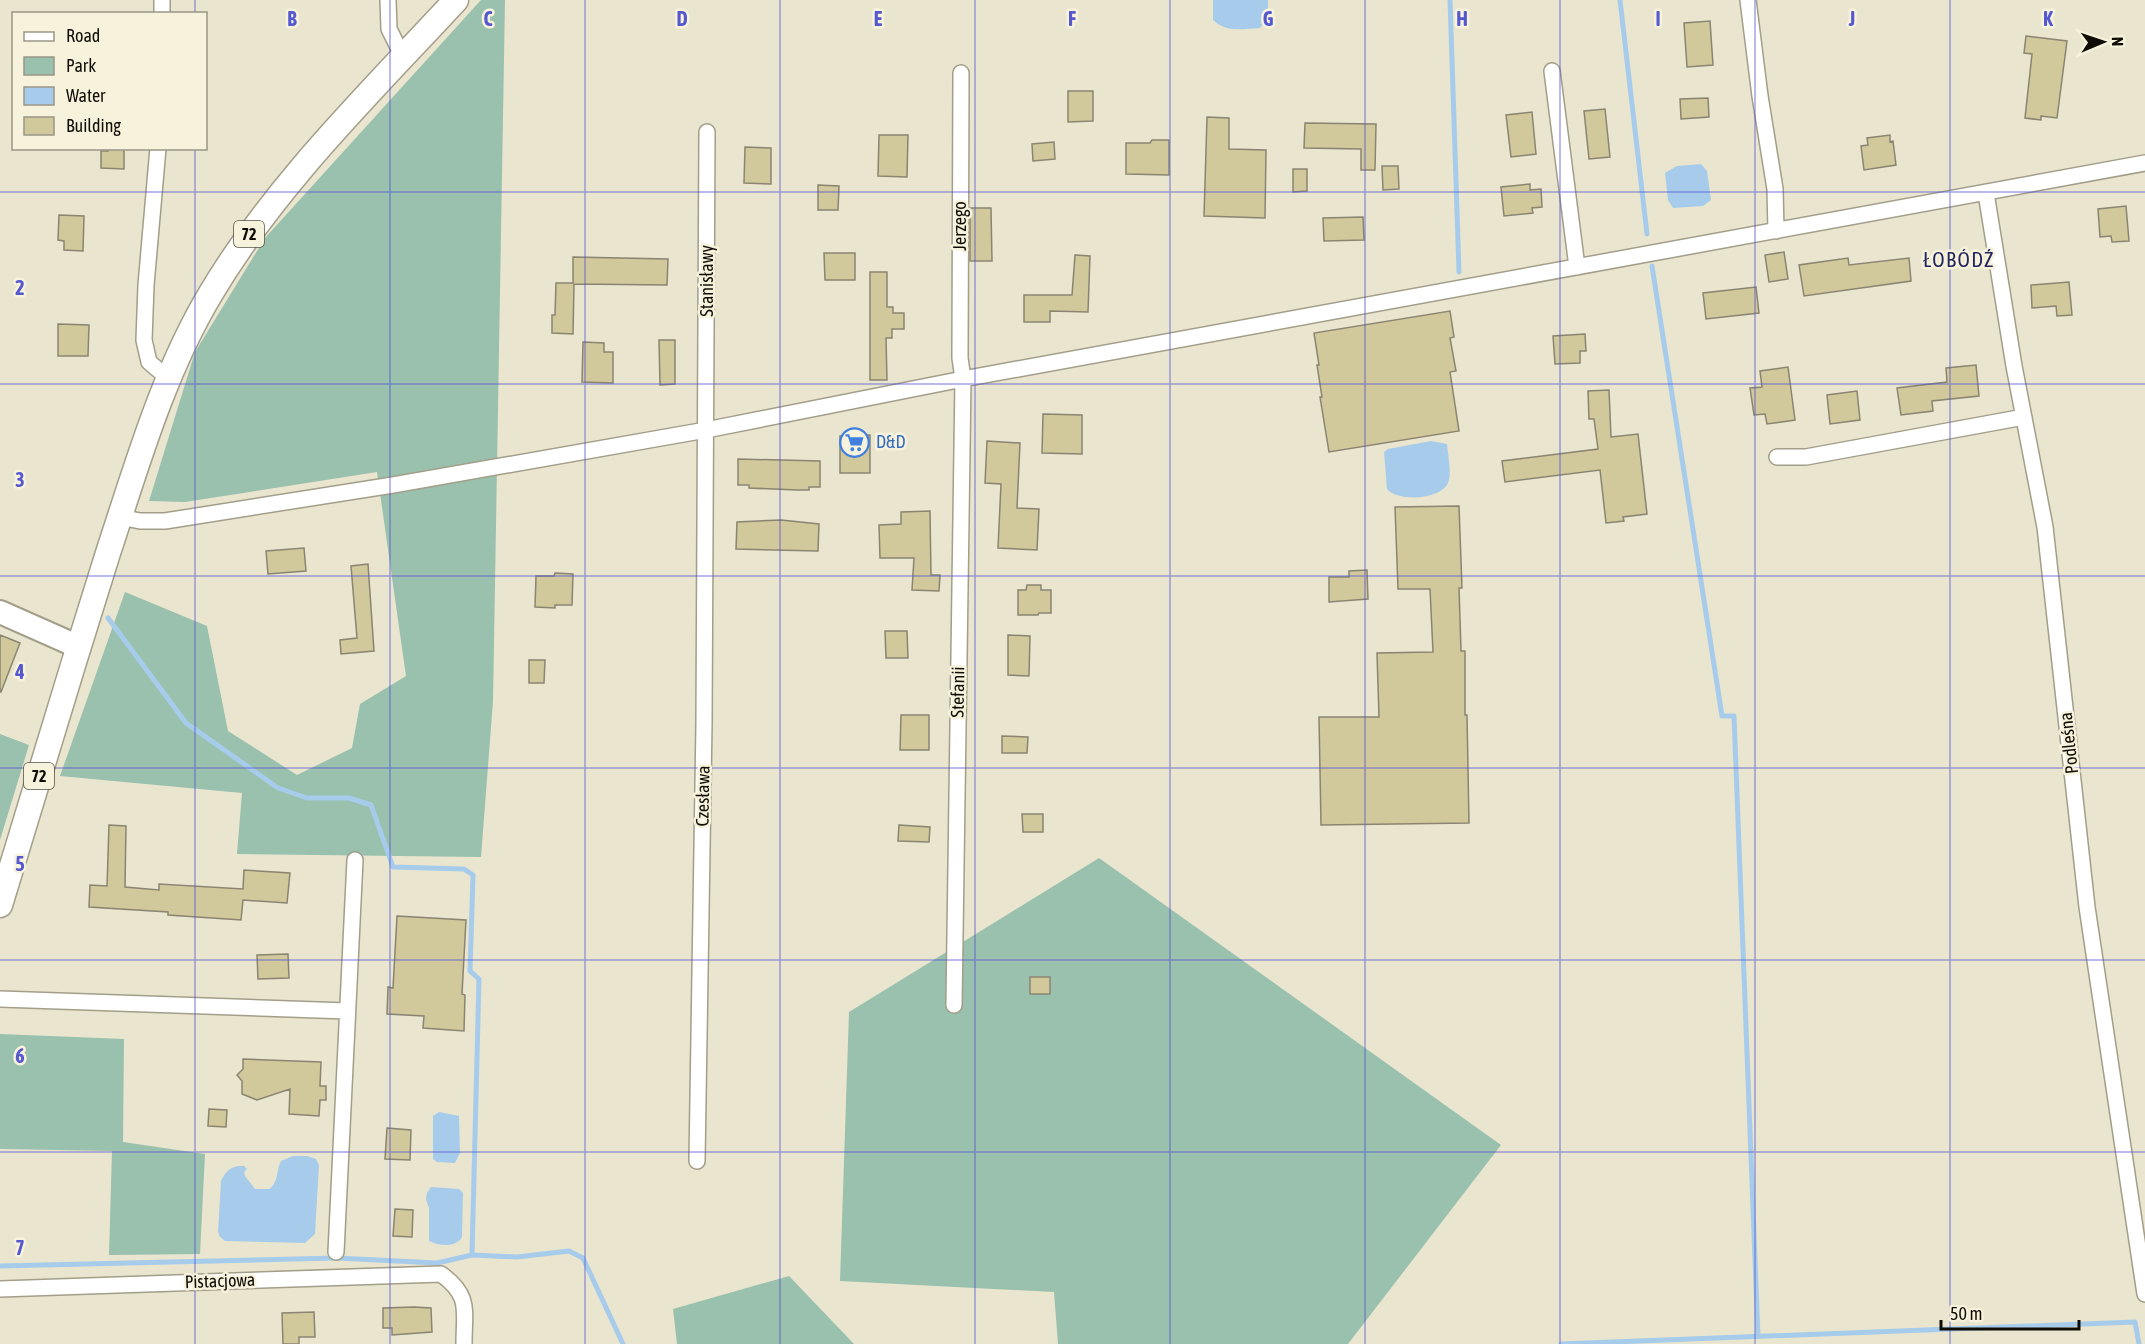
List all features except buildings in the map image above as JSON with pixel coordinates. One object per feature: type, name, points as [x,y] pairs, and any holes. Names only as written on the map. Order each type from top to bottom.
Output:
[{"type":"main road","name":"72","points":[[0,905],[120,517],[141,453],[177,358],[209,296],[255,225],[300,170],[456,0]]},
{"type":"street","points":[[388,0],[389,29],[403,57]]},
{"type":"street","points":[[1749,0],[1760,96],[1775,189],[1776,231]]},
{"type":"street","points":[[1552,71],[1576,267]]},
{"type":"street","name":"Jerzego","points":[[961,73],[960,358],[963,379]]},
{"type":"street","name":"Stanisławy","points":[[706,430],[707,132]]},
{"type":"street","points":[[158,150],[146,285],[144,340],[149,362],[169,379]]},
{"type":"street","points":[[120,517],[140,521],[165,521],[393,486],[706,430],[963,379],[2145,163]]},
{"type":"street","name":"Podleśna","points":[[1986,193],[2045,527],[2088,907],[2145,1291]]},
{"type":"street","name":"Stefanii","points":[[954,1005],[963,379]]},
{"type":"street","points":[[1777,457],[1806,457],[2024,417]]},
{"type":"street","name":"Czesława","points":[[697,1161],[706,430]]},
{"type":"street","points":[[0,612],[79,647]]},
{"type":"street","points":[[336,1252],[355,860]]},
{"type":"street","points":[[0,999],[347,1011]]},
{"type":"street","name":"Pistacjowa","points":[[0,1289],[441,1274],[455,1284],[463,1297],[464,1344]]},
{"type":"green space","points":[[481,0],[505,0],[493,701],[481,857],[237,854],[242,793],[60,776],[125,592],[207,626],[228,731],[297,775],[352,748],[360,704],[406,676],[377,472],[185,502],[149,501],[195,352],[265,238]]},
{"type":"green space","points":[[0,734],[29,745],[0,840]]},
{"type":"green space","points":[[1099,858],[1501,1145],[1348,1344],[1058,1344],[1054,1292],[840,1281],[849,1012]]},
{"type":"green space","points":[[0,1034],[124,1039],[123,1142],[205,1154],[200,1254],[109,1255],[112,1151],[0,1149]]},
{"type":"green space","points":[[789,1276],[854,1344],[677,1344],[673,1309]]},
{"type":"water","points":[[1213,0],[1268,0],[1268,17],[1260,28],[1229,29],[1213,20]]},
{"type":"water","points":[[1701,164],[1707,171],[1711,200],[1703,206],[1673,208],[1668,200],[1665,173],[1677,166]]},
{"type":"water","points":[[1431,441],[1447,444],[1450,475],[1444,489],[1428,496],[1409,497],[1400,496],[1387,489],[1384,452],[1388,449]]},
{"type":"water","points":[[439,1112],[459,1116],[460,1153],[455,1163],[437,1162],[433,1159],[433,1116]]},
{"type":"water","points":[[293,1156],[307,1156],[316,1159],[319,1165],[315,1234],[305,1243],[225,1241],[220,1237],[218,1232],[221,1181],[227,1171],[236,1166],[244,1166],[247,1169],[244,1172],[245,1176],[255,1189],[269,1189],[276,1180],[281,1161]]},
{"type":"water","points":[[431,1187],[459,1189],[463,1193],[462,1237],[456,1243],[442,1245],[429,1241],[429,1208],[426,1199]]},
{"type":"waterway","points":[[1450,0],[1459,272]]},
{"type":"waterway","points":[[1620,0],[1647,234]]},
{"type":"waterway","points":[[1652,266],[1722,716],[1734,716],[1758,1337]]},
{"type":"waterway","points":[[108,618],[186,723],[278,788],[307,798],[349,798],[371,805],[393,867],[464,869],[473,875],[470,971],[479,979],[472,1255]]},
{"type":"waterway","points":[[0,1266],[337,1258],[437,1263],[472,1255],[517,1257],[569,1251],[583,1258],[623,1344]]},
{"type":"waterway","points":[[1561,1344],[2135,1322],[2139,1344]]},
{"type":"place","name":"D&D","points":[[855,442]]},
{"type":"district","name":"ŁOBÓDŹ","points":[[1959,260]]}]
